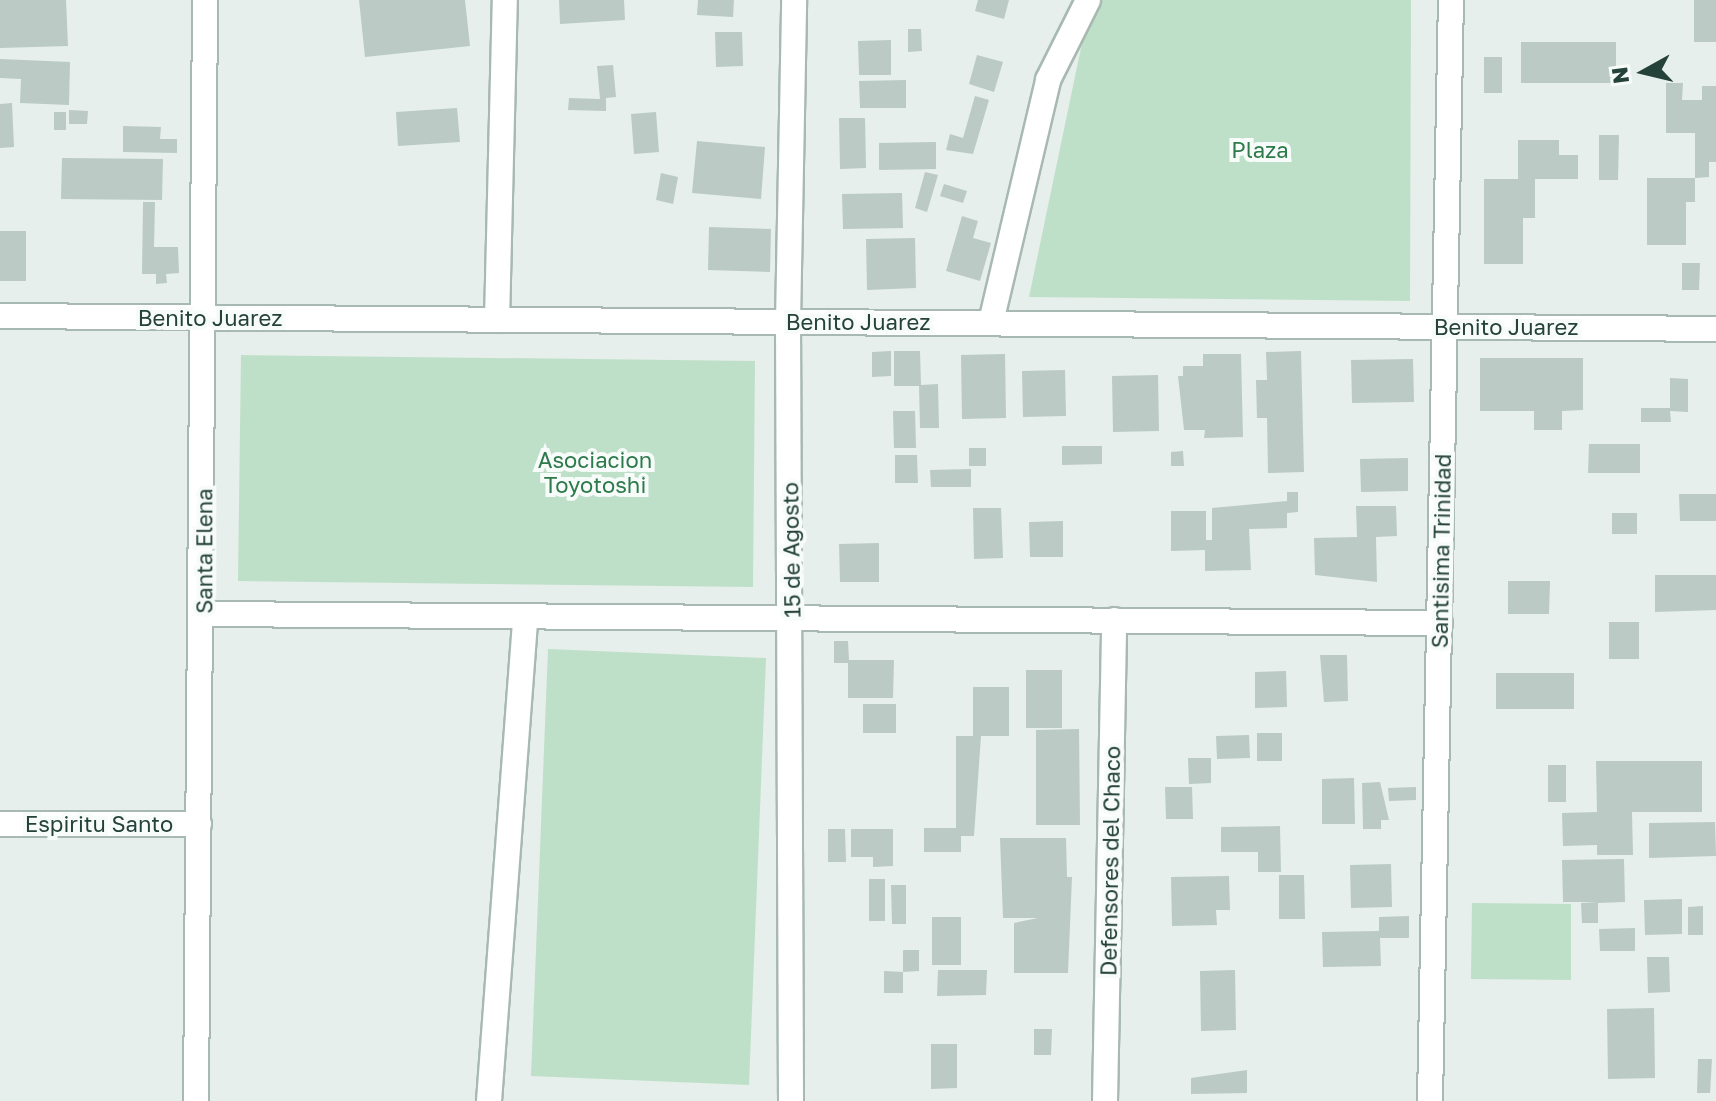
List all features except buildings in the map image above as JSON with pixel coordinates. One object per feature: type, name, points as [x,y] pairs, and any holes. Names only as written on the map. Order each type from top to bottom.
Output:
[{"type":"street","name":"Santa Elena","points":[[196,1101],[205,614],[205,0]]},
{"type":"street","points":[[497,320],[505,0]]},
{"type":"street","name":"15 de Agosto","points":[[791,1101],[792,618],[788,322],[794,0]]},
{"type":"street","points":[[991,322],[1048,80],[1088,0]]},
{"type":"street","name":"Santisima Trinidad","points":[[1430,1101],[1451,0]]},
{"type":"street","name":"Benito Juarez","points":[[0,316],[1716,329]]},
{"type":"street","points":[[205,614],[1440,623]]},
{"type":"street","points":[[489,1101],[525,617]]},
{"type":"street","name":"Defensores del Chaco","points":[[1105,1101],[1114,620]]},
{"type":"street","name":"Espiritu Santo","points":[[0,824],[199,824]]},
{"type":"green space","name":"Plaza","points":[[1091,0],[1411,0],[1410,301],[1029,297]]},
{"type":"green space","name":"Asociacion Toyotoshi","points":[[241,355],[755,361],[753,587],[238,581]]},
{"type":"green space","points":[[548,649],[766,658],[749,1085],[531,1076]]},
{"type":"green space","points":[[1472,903],[1571,904],[1571,980],[1471,979]]}]
